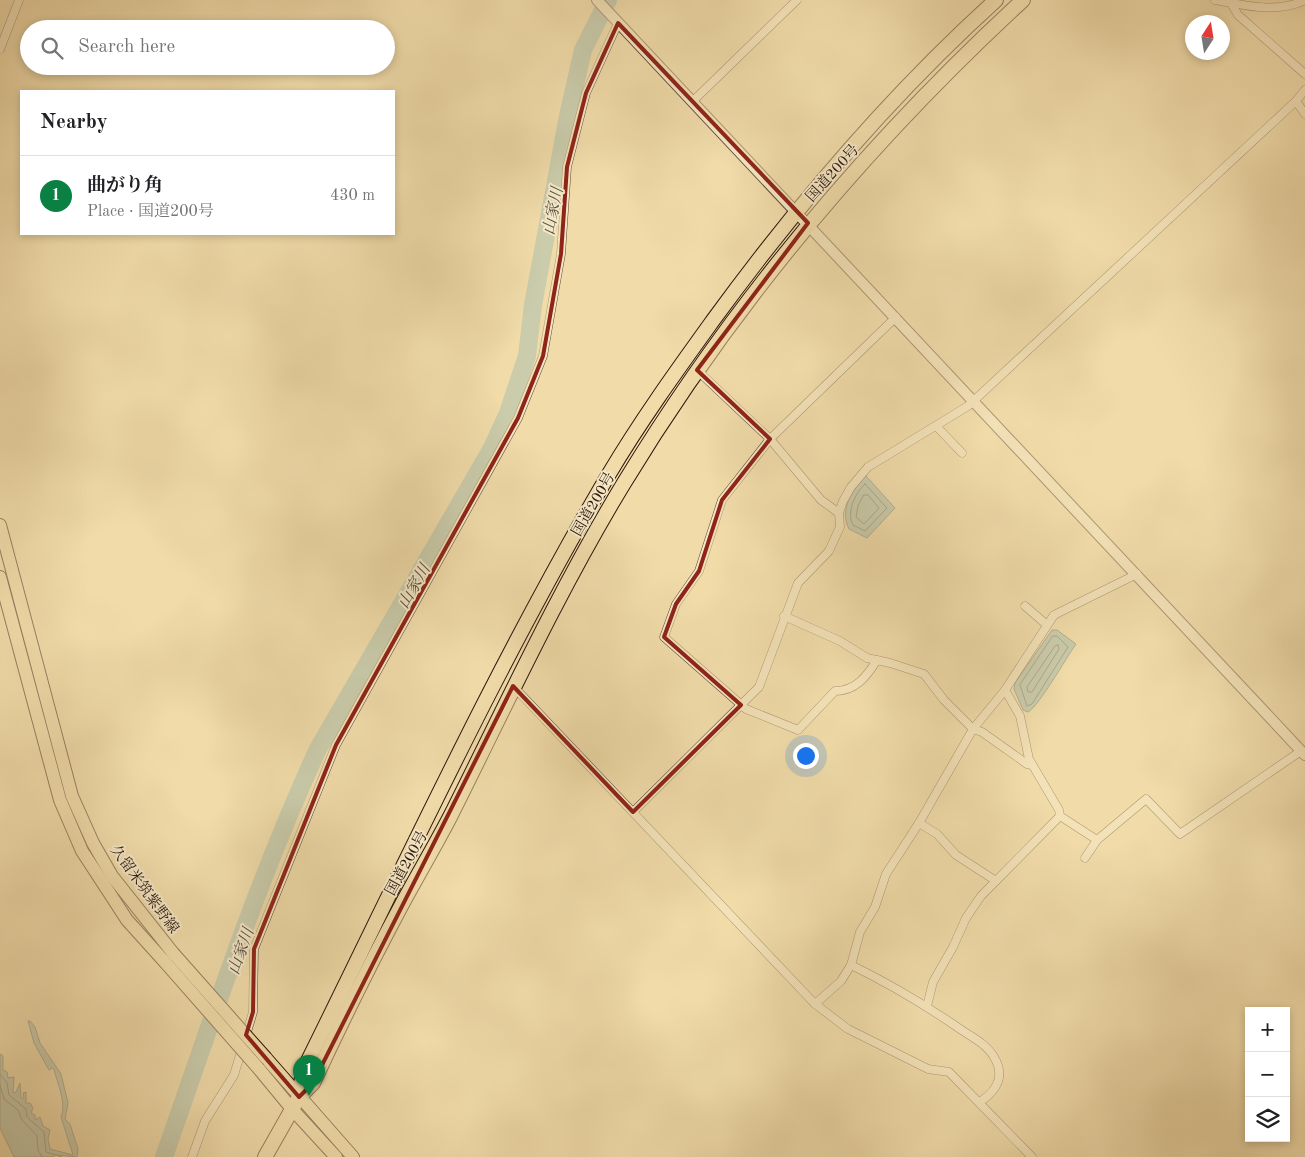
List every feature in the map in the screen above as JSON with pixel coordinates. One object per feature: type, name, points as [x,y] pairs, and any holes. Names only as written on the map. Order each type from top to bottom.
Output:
[{"type":"highway","name":"国道200号","points":[[296,1103],[303,1071],[498,678],[550,578],[611,471],[684,360],[797,210],[881,114],[953,39],[996,0]]},
{"type":"highway","name":"国道200号","points":[[266,1157],[296,1103],[313,1082],[368,968],[450,816],[513,686],[565,585],[624,483],[698,370],[808,223],[953,66],[1023,0]]},
{"type":"main road","name":"久留米筑紫野線","points":[[0,525],[72,796],[93,843],[112,876],[168,957]]},
{"type":"main road","name":"久留米筑紫野線","points":[[0,577],[60,800],[82,851],[127,920],[168,957],[263,1063],[296,1103],[336,1157]]},
{"type":"main road","name":"久留米筑紫野線","points":[[296,1103],[353,1157]]},
{"type":"street","points":[[0,49],[19,0]]},
{"type":"street","points":[[598,0],[797,210],[1303,753],[1180,834],[1146,799],[1097,840],[1085,858]]},
{"type":"street","points":[[693,100],[797,0]]},
{"type":"street","points":[[1215,0],[1272,8],[1296,5],[1305,0]]},
{"type":"street","points":[[1231,3],[1238,15],[1305,74]]},
{"type":"street","points":[[192,1157],[205,1122],[234,1075],[253,1012],[254,949],[309,806],[336,745],[518,418],[543,356],[561,254],[567,167],[586,93],[618,23]]},
{"type":"street","points":[[633,812],[759,686],[798,583],[829,551],[838,535],[840,527],[839,513],[851,487],[868,467],[936,426],[974,400],[1296,101],[1305,90]]},
{"type":"street","points":[[1296,101],[1305,114]]},
{"type":"street","points":[[877,660],[864,680],[844,691],[835,691],[798,730],[741,706],[664,637],[676,604],[699,572],[722,500],[770,439],[896,317]]},
{"type":"street","points":[[698,370],[770,439],[821,500],[839,513]]},
{"type":"street","points":[[936,426],[962,453]]},
{"type":"street","points":[[815,1004],[841,981],[851,965],[860,932],[875,907],[886,874],[919,823],[974,729],[1005,690],[1054,615],[1137,574]]},
{"type":"street","points":[[1024,606],[1047,625]]},
{"type":"street","points":[[784,616],[840,641],[867,658],[924,674],[944,700],[974,729],[982,732],[1027,764],[1032,765]]},
{"type":"street","points":[[513,686],[815,1004],[848,1029],[928,1069],[949,1072],[1032,1157]]},
{"type":"street","points":[[1005,690],[1020,716],[1032,765],[1059,810],[1060,816],[1097,840]]},
{"type":"street","points":[[927,1006],[933,982],[953,947],[966,918],[981,896],[1060,816]]},
{"type":"street","points":[[919,823],[937,834],[956,855],[996,881]]},
{"type":"street","points":[[851,965],[927,1006],[987,1048],[995,1059],[999,1073],[998,1086],[993,1093],[980,1102]]},
{"type":"highlighted area","points":[[618,23],[808,223],[697,370],[770,439],[722,500],[699,571],[676,604],[664,637],[741,705],[633,812],[513,686],[313,1083],[299,1097],[246,1035],[253,1012],[254,949],[336,745],[518,418],[543,356],[561,254],[567,167],[586,93]]},
{"type":"water","points":[[866,476],[895,508],[867,538],[849,529],[845,515],[852,494]]},
{"type":"water","points":[[1052,630],[1057,630],[1076,644],[1045,692],[1028,712],[1023,710],[1014,689],[1015,683]]},
{"type":"water","points":[[28,1021],[35,1027],[40,1043],[61,1074],[68,1103],[65,1119],[70,1124],[78,1149],[77,1157],[56,1155],[53,1157],[14,1157],[0,1128],[0,1054],[3,1056],[3,1070],[7,1072],[8,1078],[14,1077],[13,1093],[16,1092],[20,1083],[21,1098],[24,1098],[23,1093],[26,1092],[26,1103],[30,1103],[33,1108],[31,1113],[35,1115],[35,1120],[40,1117],[43,1126],[50,1130],[48,1139],[50,1149],[73,1155],[61,1117],[63,1111],[62,1099],[54,1069],[49,1070],[34,1043]]},
{"type":"waterway","name":"山家川","points":[[164,1157],[255,900],[318,749],[492,448],[508,413],[527,356],[533,305],[568,116],[583,50],[608,0]]},
{"type":"place","name":"曲がり角","points":[[309,1096]]}]
